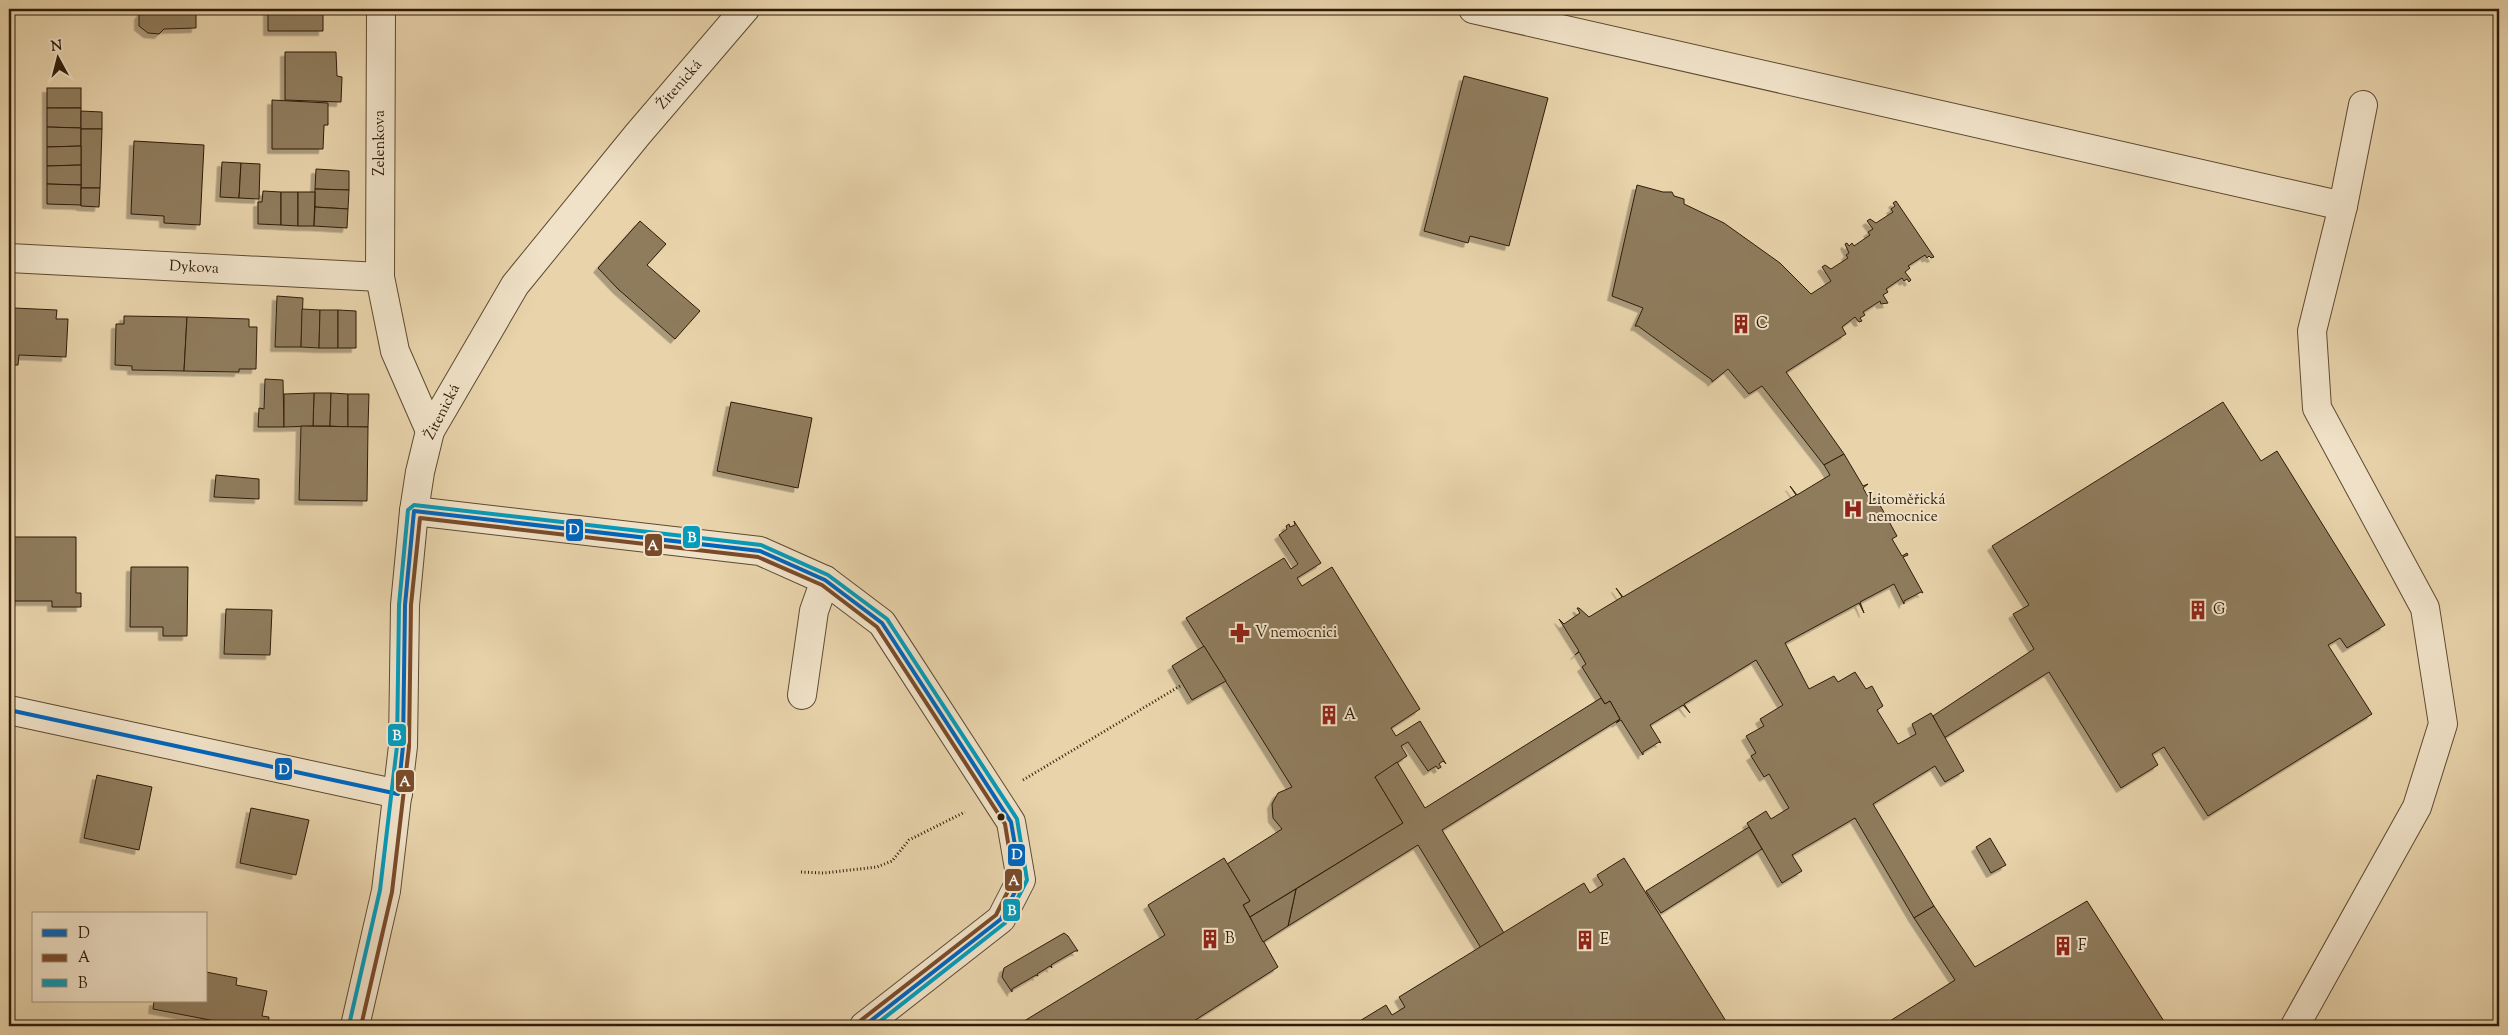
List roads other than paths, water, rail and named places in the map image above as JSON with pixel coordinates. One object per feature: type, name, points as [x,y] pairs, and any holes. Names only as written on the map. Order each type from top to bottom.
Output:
[{"type":"street","name":"Zelenkova","points":[[381,9],[380,277],[395,351],[430,431]]},
{"type":"street","name":"Žitenická","points":[[355,1026],[386,891],[403,746],[405,605],[414,510],[420,472],[430,431],[515,285],[638,134],[745,9]]},
{"type":"street","points":[[1472,9],[2343,206]]},
{"type":"street","points":[[2295,1026],[2418,807],[2442,724],[2425,608],[2317,408],[2312,331],[2343,206],[2362,105]]},
{"type":"street","name":"Dykova","points":[[9,258],[380,277]]},
{"type":"street","points":[[414,510],[760,550],[825,580],[882,623],[1011,822],[1021,880],[1001,919],[864,1026]]},
{"type":"street","points":[[802,695],[814,611],[825,580]]},
{"type":"street","points":[[9,710],[398,794]]},
{"type":"place","name":"C","points":[[1741,324]]},
{"type":"place","name":"Litoměřická nemocnice","points":[[1853,509]]},
{"type":"place","name":"G","points":[[2198,610]]},
{"type":"place","name":"V nemocnici","points":[[1240,633]]},
{"type":"place","name":"A","points":[[1329,715]]},
{"type":"place","name":"B","points":[[1210,939]]},
{"type":"place","name":"E","points":[[1585,940]]},
{"type":"place","name":"F","points":[[2063,946]]}]
